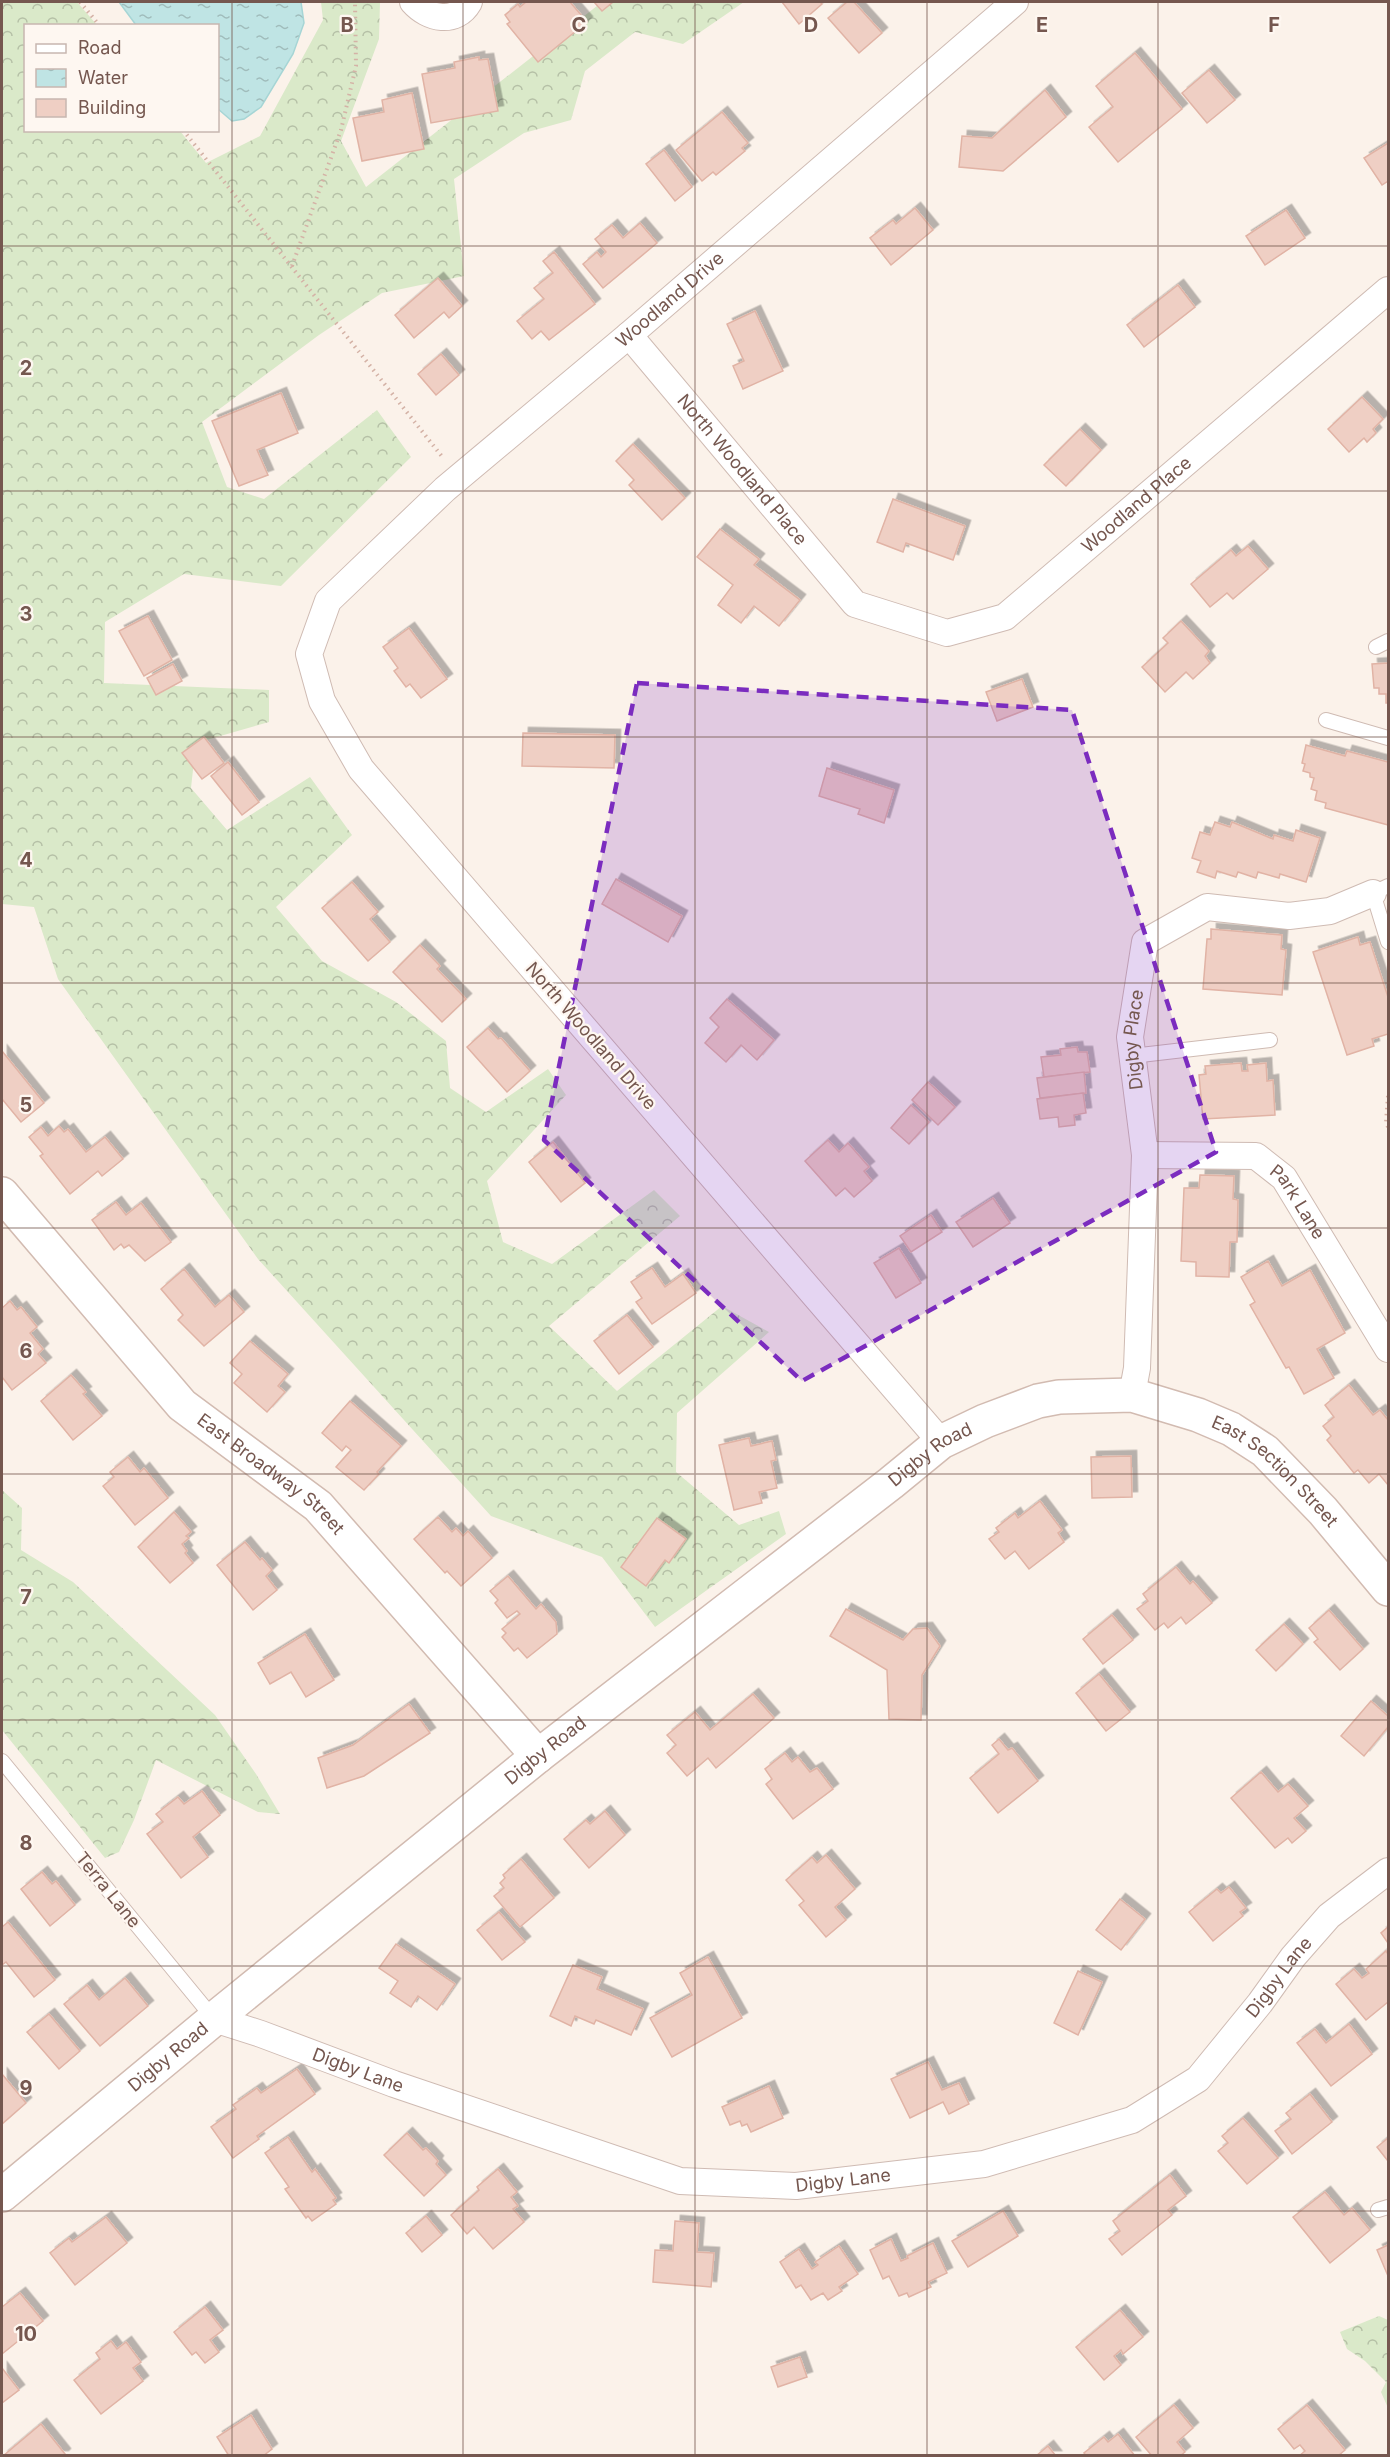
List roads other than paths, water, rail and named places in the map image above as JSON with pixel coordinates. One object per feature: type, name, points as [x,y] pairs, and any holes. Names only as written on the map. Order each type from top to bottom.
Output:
[{"type":"street","points":[[413,2],[433,17],[446,18],[458,14],[469,2]]},
{"type":"street","name":"Woodland Drive","points":[[328,601],[459,478],[1016,2]]},
{"type":"street","name":"Woodland Place","points":[[855,604],[947,633],[1005,617],[1389,290]]},
{"type":"street","name":"North Woodland Place","points":[[629,335],[855,604]]},
{"type":"street","name":"North Woodland Drive","points":[[328,601],[309,654],[322,701],[362,769],[941,1442]]},
{"type":"street","name":"Digby Place","points":[[1132,1395],[1137,1368],[1145,1155],[1130,1037],[1145,942],[1207,907],[1289,916],[1330,910],[1381,890]]},
{"type":"street","name":"Park Lane","points":[[1145,1155],[1256,1156],[1275,1170],[1284,1178],[1389,1349]]},
{"type":"street","name":"East Broadway Street","points":[[2,1194],[182,1405],[318,1506],[538,1756]]},
{"type":"street","name":"Digby Road","points":[[2,2195],[214,2019],[538,1756],[891,1484],[941,1442],[985,1420],[1038,1401],[1059,1397],[1132,1395]]},
{"type":"street","name":"East Section Street","points":[[1132,1395],[1198,1415],[1231,1430],[1265,1452],[1323,1511],[1389,1589]]},
{"type":"street","name":"Digby Lane","points":[[214,2019],[261,2034],[394,2084],[680,2181],[796,2186],[984,2164],[1132,2120],[1198,2079],[1293,1957],[1329,1916],[1389,1872]]},
{"type":"lane","points":[[1326,720],[1389,738]]},
{"type":"lane","points":[[1381,890],[1389,942]]},
{"type":"lane","points":[[1132,1056],[1270,1040]]},
{"type":"lane","name":"Terra Lane","points":[[2,1761],[214,2019]]},
{"type":"water","points":[[119,2],[301,2],[304,23],[293,54],[261,107],[244,119],[232,121],[219,110],[219,24],[135,24]]}]
